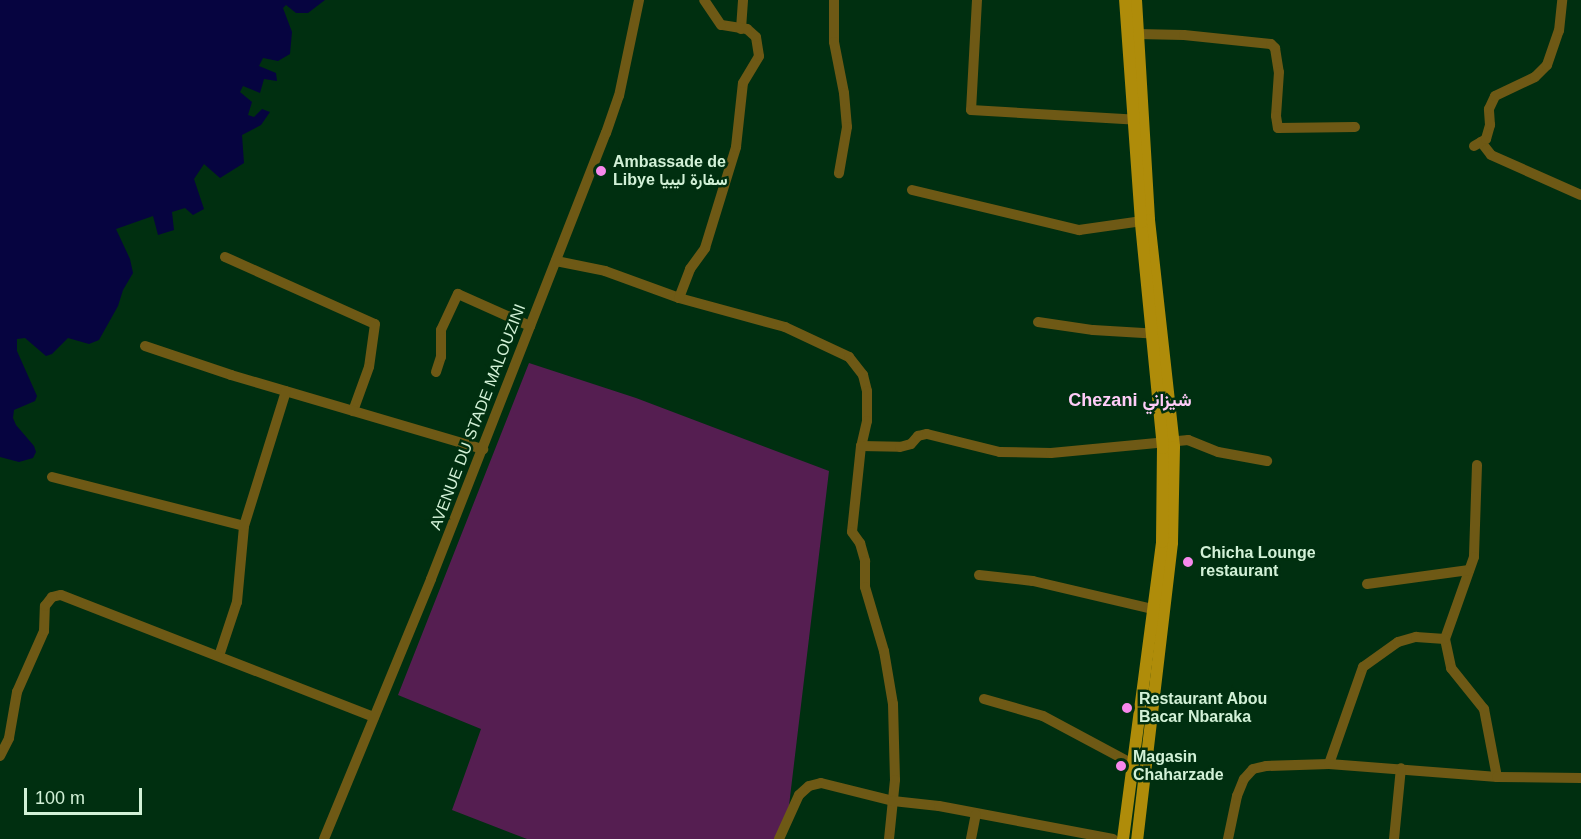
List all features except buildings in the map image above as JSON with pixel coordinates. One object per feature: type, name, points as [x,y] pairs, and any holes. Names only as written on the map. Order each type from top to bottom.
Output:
[{"type":"main road","points":[[1123,839],[1158,610],[1172,543],[1168,440],[1125,0]]},
{"type":"main road","points":[[1136,0],[1137,121]]},
{"type":"main road","points":[[1137,839],[1158,610]]},
{"type":"street","name":"AVENUE DU STADE MALOUZINI","points":[[324,839],[483,449],[619,96],[639,0]]},
{"type":"street","points":[[679,298],[690,269],[705,248],[736,147],[743,83],[759,56],[756,37],[741,29],[722,25],[704,0]]},
{"type":"street","points":[[741,29],[743,0]]},
{"type":"street","points":[[834,0],[834,42],[844,93],[847,127],[839,173]]},
{"type":"street","points":[[977,0],[971,110],[1137,121]]},
{"type":"street","points":[[1562,0],[1559,31],[1547,66],[1535,77],[1495,96],[1489,109],[1490,125],[1486,139],[1478,144],[1491,155],[1581,195]]},
{"type":"street","points":[[1137,34],[1184,35],[1271,44],[1275,48],[1279,72],[1276,126],[1278,128],[1355,128]]},
{"type":"street","points":[[912,190],[1079,230],[1145,221]]},
{"type":"street","points":[[225,257],[375,324],[369,368],[353,411]]},
{"type":"street","points":[[556,261],[605,271],[679,298],[759,322],[777,324],[849,357],[863,375],[867,391],[867,421],[861,446],[852,532],[860,543],[865,561],[865,587],[884,651],[893,705],[895,780],[889,839]]},
{"type":"street","points":[[436,372],[441,357],[441,330],[458,294],[530,326]]},
{"type":"street","points":[[1038,322],[1093,330],[1156,334]]},
{"type":"street","points":[[145,346],[286,391],[483,449]]},
{"type":"street","points":[[219,656],[237,602],[243,526],[286,391]]},
{"type":"street","points":[[861,446],[900,447],[911,444],[918,436],[927,434],[1000,452],[1051,453],[1168,440],[1188,440],[1218,452],[1268,461]]},
{"type":"street","points":[[1477,465],[1474,557],[1445,639],[1451,668],[1484,709],[1497,777]]},
{"type":"street","points":[[52,477],[243,526]]},
{"type":"street","points":[[1367,584],[1469,570]]},
{"type":"street","points":[[979,575],[1033,581],[1158,610]]},
{"type":"street","points":[[0,756],[9,738],[17,692],[44,631],[45,606],[52,597],[61,595],[374,717]]},
{"type":"street","points":[[1329,764],[1363,667],[1398,642],[1416,637],[1445,639]]},
{"type":"street","points":[[984,699],[1043,716],[1133,764]]},
{"type":"street","points":[[1228,839],[1237,796],[1244,779],[1253,769],[1266,766],[1329,764],[1497,777],[1581,778]]},
{"type":"street","points":[[1394,839],[1401,768]]},
{"type":"street","points":[[779,839],[799,795],[809,786],[821,783],[893,801],[939,806],[1113,839]]},
{"type":"street","points":[[971,839],[976,814]]},
{"type":"shaded area","points":[[0,0],[325,0],[308,13],[296,13],[286,5],[283,8],[292,32],[290,54],[278,61],[263,58],[259,66],[276,73],[277,81],[264,79],[260,93],[243,86],[240,92],[252,102],[248,115],[254,117],[262,109],[270,112],[261,125],[242,135],[244,163],[220,178],[204,164],[194,179],[204,209],[193,215],[185,208],[172,212],[174,230],[158,235],[153,216],[116,229],[130,259],[133,273],[99,340],[89,344],[68,338],[52,354],[46,356],[25,338],[17,339],[17,351],[37,396],[35,401],[14,410],[13,418],[16,425],[34,446],[36,452],[33,458],[19,462],[0,457]]},
{"type":"shaded area","points":[[529,363],[636,398],[829,471],[788,814],[778,839],[527,839],[452,810],[481,729],[398,695]]},
{"type":"place","name":"Ambassade de Libye سفارة ليبيا","points":[[601,171]]},
{"type":"place","name":"Chicha Lounge restaurant","points":[[1188,562]]},
{"type":"place","name":"Restaurant Abou Bacar Nbaraka","points":[[1127,708]]},
{"type":"place","name":"Magasin Chaharzade","points":[[1121,766]]},
{"type":"district","name":"Chezani شيزاني","points":[[1130,400]]}]
